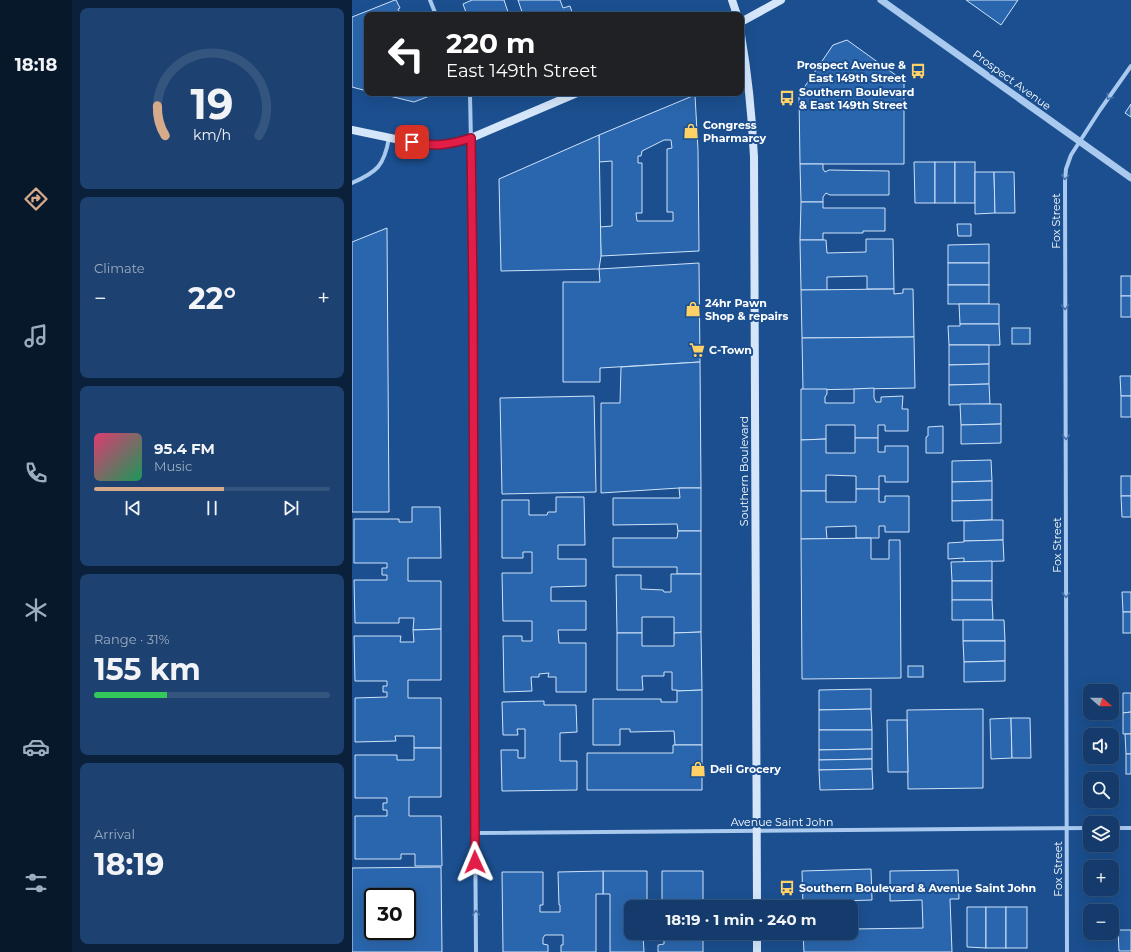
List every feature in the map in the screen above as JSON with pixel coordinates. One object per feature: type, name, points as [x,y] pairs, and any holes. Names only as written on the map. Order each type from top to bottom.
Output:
[{"type":"main road","points":[[732,0],[736,12]]},
{"type":"main road","points":[[744,20],[781,0]]},
{"type":"main road","name":"Southern Boulevard","points":[[744,56],[750,98],[754,157],[757,900]]},
{"type":"main road","points":[[352,130],[424,144],[444,145],[471,138],[570,96]]},
{"type":"main road","points":[[757,940],[757,952]]},
{"type":"street","points":[[430,0],[435,12]]},
{"type":"street","name":"Prospect Avenue","points":[[881,0],[1131,178]]},
{"type":"street","name":"Fox Street","points":[[1067,952],[1065,181],[1066,169],[1071,155],[1079,141],[1131,66]]},
{"type":"street","points":[[470,96],[473,294],[474,833],[476,952]]},
{"type":"street","points":[[352,183],[375,171],[382,161],[389,138]]},
{"type":"street","name":"Avenue Saint John","points":[[474,833],[1083,828]]},
{"type":"street","points":[[1119,828],[1131,828]]},
{"type":"building","points":[[395,0],[400,8],[398,9],[400,12],[365,12]]},
{"type":"building","points":[[472,0],[504,0],[508,12],[466,12],[463,4]]},
{"type":"building","points":[[518,0],[560,0],[563,8],[570,6],[572,12],[522,12]]},
{"type":"building","points":[[966,0],[1018,0],[1001,25]]},
{"type":"building","points":[[364,12],[364,90],[352,87],[352,17]]},
{"type":"building","points":[[847,40],[904,81],[904,164],[800,164],[799,95],[833,45]]},
{"type":"building","points":[[389,96],[429,96],[414,102]]},
{"type":"building","points":[[695,96],[698,150],[699,251],[601,256],[600,227],[612,226],[612,161],[599,162],[599,135]],"holes":[[[664,140],[671,140],[672,148],[667,149],[667,212],[673,212],[673,221],[637,221],[636,213],[642,213],[642,163],[638,163],[638,156],[641,156],[642,151]]]},
{"type":"building","points":[[1131,104],[1131,117],[1125,113]]},
{"type":"building","points":[[599,135],[601,256],[599,269],[501,271],[499,179]]},
{"type":"building","points":[[914,162],[935,162],[935,203],[915,203]]},
{"type":"building","points":[[935,162],[955,162],[955,203],[935,203]]},
{"type":"building","points":[[955,162],[975,162],[975,203],[955,203]]},
{"type":"building","points":[[800,164],[823,164],[823,169],[825,172],[829,170],[889,171],[889,195],[830,195],[826,193],[823,197],[823,202],[801,202]]},
{"type":"building","points":[[975,172],[994,172],[995,213],[975,214]]},
{"type":"building","points":[[994,172],[1014,172],[1015,213],[995,213]]},
{"type":"building","points":[[801,202],[823,202],[823,208],[885,208],[885,231],[863,231],[863,233],[823,233],[823,240],[800,240]]},
{"type":"building","points":[[957,224],[971,224],[971,236],[958,236]]},
{"type":"building","points":[[387,228],[389,512],[352,512],[352,242]]},
{"type":"building","points":[[866,239],[893,239],[894,289],[867,289],[867,276],[827,277],[827,290],[801,290],[800,240],[826,240],[827,253],[866,252]]},
{"type":"building","points":[[989,244],[989,263],[948,263],[948,245]]},
{"type":"building","points":[[699,263],[700,362],[600,368],[600,382],[563,382],[563,282],[600,282],[599,269]]},
{"type":"building","points":[[948,263],[989,263],[989,285],[948,285]]},
{"type":"building","points":[[1121,276],[1131,276],[1131,296],[1121,296]]},
{"type":"building","points":[[948,285],[989,285],[989,304],[948,304]]},
{"type":"building","points":[[894,289],[894,294],[903,293],[903,289],[913,289],[914,337],[802,338],[801,290]]},
{"type":"building","points":[[1121,296],[1131,296],[1131,317],[1121,317]]},
{"type":"building","points":[[959,304],[999,304],[999,324],[960,324]]},
{"type":"building","points":[[960,324],[999,324],[1000,345],[949,345],[948,326],[960,326]]},
{"type":"building","points":[[1012,328],[1030,328],[1030,344],[1012,344]]},
{"type":"building","points":[[914,337],[915,388],[803,390],[802,338]]},
{"type":"building","points":[[949,345],[989,345],[989,364],[949,365]]},
{"type":"building","points":[[700,362],[701,488],[601,493],[601,403],[620,403],[621,367]]},
{"type":"building","points":[[989,364],[989,384],[949,385],[949,365]]},
{"type":"building","points":[[1120,376],[1131,376],[1131,396],[1121,396]]},
{"type":"building","points":[[989,384],[990,404],[949,405],[949,385]]},
{"type":"building","points":[[874,388],[874,398],[876,402],[881,402],[881,397],[903,396],[902,409],[908,409],[908,431],[885,431],[885,425],[878,425],[878,438],[855,438],[855,425],[826,425],[826,439],[801,440],[801,389],[827,389],[825,403],[854,403],[854,389]]},
{"type":"building","points":[[594,396],[596,492],[502,494],[500,398]]},
{"type":"building","points":[[1121,396],[1131,396],[1131,417],[1121,417]]},
{"type":"building","points":[[960,404],[1001,404],[1001,424],[961,425]]},
{"type":"building","points":[[1001,424],[1001,443],[961,444],[961,425]]},
{"type":"building","points":[[943,426],[943,453],[926,453],[926,437],[928,436],[928,427]]},
{"type":"building","points":[[855,438],[878,438],[878,452],[885,452],[885,446],[908,446],[908,482],[885,482],[885,476],[879,476],[879,489],[856,489],[856,476],[826,475],[826,491],[801,491],[801,440],[826,439],[826,453],[855,453]]},
{"type":"building","points":[[991,460],[992,481],[952,482],[952,461]]},
{"type":"building","points":[[1121,476],[1131,476],[1131,496],[1121,496]]},
{"type":"building","points":[[992,481],[992,500],[952,501],[952,482]]},
{"type":"building","points":[[679,488],[701,488],[701,531],[678,531],[677,524],[613,525],[613,498],[680,498]]},
{"type":"building","points":[[856,489],[879,489],[879,502],[885,502],[885,496],[909,496],[909,532],[885,532],[885,526],[879,526],[879,538],[856,538],[856,526],[826,527],[827,539],[801,539],[801,491],[826,491],[826,502],[856,502]]},
{"type":"building","points":[[1121,496],[1131,496],[1131,517],[1122,517]]},
{"type":"building","points":[[556,497],[584,497],[585,545],[558,545],[558,559],[586,559],[586,586],[551,587],[551,601],[586,601],[586,630],[558,630],[559,643],[586,643],[586,692],[556,692],[556,677],[548,677],[549,673],[539,674],[539,677],[531,677],[532,691],[504,692],[503,636],[522,636],[522,641],[532,641],[532,621],[503,621],[502,573],[532,573],[532,552],[523,552],[523,558],[502,558],[502,500],[529,500],[529,515],[547,515],[548,512],[556,512]]},
{"type":"building","points":[[992,500],[992,520],[952,521],[952,501]]},
{"type":"building","points":[[412,507],[440,507],[441,558],[408,558],[408,581],[441,581],[441,629],[413,630],[414,618],[399,618],[399,623],[355,623],[354,580],[387,580],[387,575],[382,575],[382,568],[387,568],[387,563],[354,563],[354,519],[399,519],[399,522],[412,522]]},
{"type":"building","points":[[1003,520],[1003,540],[964,541],[964,521]]},
{"type":"building","points":[[678,531],[701,531],[701,574],[677,574],[677,567],[613,567],[613,538],[677,538]]},
{"type":"building","points":[[871,538],[871,559],[889,559],[889,540],[900,540],[901,678],[802,679],[801,539]]},
{"type":"building","points":[[1003,540],[1004,561],[964,562],[964,558],[948,559],[948,543]]},
{"type":"building","points":[[992,561],[992,581],[952,581],[951,562]]},
{"type":"building","points":[[671,574],[701,574],[701,632],[674,633],[674,617],[642,617],[642,633],[617,633],[616,575],[641,575],[641,589],[671,592]]},
{"type":"building","points":[[952,581],[992,581],[992,600],[952,600]]},
{"type":"building","points":[[1122,592],[1131,592],[1131,612],[1123,612]]},
{"type":"building","points":[[952,600],[992,600],[993,620],[952,620]]},
{"type":"building","points":[[1123,612],[1131,612],[1131,633],[1123,633]]},
{"type":"building","points":[[963,620],[1004,620],[1005,641],[963,641]]},
{"type":"building","points":[[441,629],[441,680],[408,680],[408,698],[441,698],[441,748],[414,748],[414,736],[395,736],[396,741],[355,742],[355,698],[387,697],[387,692],[383,692],[383,686],[387,686],[387,681],[355,681],[354,636],[401,636],[400,642],[414,642],[413,630]]},
{"type":"building","points":[[701,632],[702,690],[672,690],[672,672],[664,672],[664,676],[642,676],[643,690],[617,690],[617,633],[642,633],[642,646],[674,646],[674,633]]},
{"type":"building","points":[[963,641],[1005,641],[1005,661],[964,662]]},
{"type":"building","points":[[1005,661],[1005,681],[964,682],[964,662]]},
{"type":"building","points":[[908,666],[923,666],[923,677],[908,677]]},
{"type":"building","points":[[871,689],[871,709],[819,710],[819,690]]},
{"type":"building","points":[[702,690],[702,745],[675,745],[674,731],[630,732],[630,729],[620,729],[620,745],[593,745],[593,699],[661,699],[661,702],[677,702],[677,691]]},
{"type":"building","points":[[1123,693],[1131,693],[1131,712],[1123,713]]},
{"type":"building","points":[[544,701],[544,705],[576,705],[577,732],[560,733],[560,761],[577,761],[577,790],[502,791],[501,750],[518,750],[518,758],[525,758],[525,729],[517,729],[518,735],[503,735],[502,702]]},
{"type":"building","points":[[871,709],[872,730],[819,730],[819,710]]},
{"type":"building","points":[[983,709],[983,788],[908,789],[907,710]]},
{"type":"building","points":[[1131,712],[1131,734],[1123,734],[1123,713]]},
{"type":"building","points":[[1011,718],[1012,758],[991,759],[990,719]]},
{"type":"building","points":[[1011,718],[1030,718],[1031,758],[1012,758]]},
{"type":"building","points":[[887,720],[907,720],[908,772],[888,772]]},
{"type":"building","points":[[819,730],[872,730],[872,749],[819,750]]},
{"type":"building","points":[[1125,734],[1131,734],[1131,754],[1126,754]]},
{"type":"building","points":[[673,745],[702,745],[702,790],[587,790],[587,753],[673,753]]},
{"type":"building","points":[[414,748],[441,748],[441,797],[409,797],[409,816],[441,816],[442,866],[415,866],[415,854],[401,854],[401,859],[355,859],[355,816],[387,816],[387,810],[383,810],[383,803],[387,803],[387,798],[355,798],[355,755],[397,755],[397,760],[414,760]]},
{"type":"building","points":[[872,749],[872,759],[819,760],[819,750]]},
{"type":"building","points":[[1126,754],[1131,754],[1131,774],[1126,774]]},
{"type":"building","points":[[872,759],[872,769],[819,770],[819,760]]},
{"type":"building","points":[[872,769],[873,789],[820,790],[819,770]]},
{"type":"building","points":[[441,867],[442,952],[352,952],[352,868]]},
{"type":"building","points":[[871,869],[872,900],[803,900],[802,871]]},
{"type":"building","points":[[958,870],[959,899],[950,899],[952,952],[804,952],[803,940],[858,940],[858,929],[923,928],[922,900],[890,901],[890,871]]},
{"type":"building","points":[[603,871],[647,871],[647,900],[624,900],[624,940],[643,940],[644,952],[610,952],[610,894],[603,894]]},
{"type":"building","points":[[603,871],[603,894],[596,894],[596,952],[561,952],[563,935],[545,935],[543,938],[543,944],[548,945],[548,952],[503,952],[502,872],[543,872],[543,905],[540,905],[540,912],[560,912],[558,872]]},
{"type":"building","points":[[662,871],[703,871],[703,900],[662,900]]},
{"type":"building","points":[[967,907],[986,907],[986,948],[967,947]]},
{"type":"building","points":[[986,907],[1006,907],[1006,948],[986,948]]},
{"type":"building","points":[[1006,907],[1027,907],[1027,948],[1006,948]]},
{"type":"building","points":[[1119,930],[1131,930],[1131,951],[1119,951]]},
{"type":"building","points":[[664,940],[703,940],[703,952],[658,952],[658,945],[664,944]]},
{"type":"place","name":"Prospect Avenue & East 149th Street","points":[[918,71]]},
{"type":"place","name":"Southern Boulevard & East 149th Street","points":[[787,98]]},
{"type":"place","name":"Congress Pharmarcy","points":[[691,131]]},
{"type":"place","name":"24hr Pawn Shop & repairs","points":[[693,309]]},
{"type":"place","name":"C-Town","points":[[697,350]]},
{"type":"place","name":"Deli Grocery","points":[[698,769]]},
{"type":"place","name":"Southern Boulevard & Avenue Saint John","points":[[787,888]]},
{"type":"route","points":[[412,142],[444,145],[471,138],[475,862]]}]
